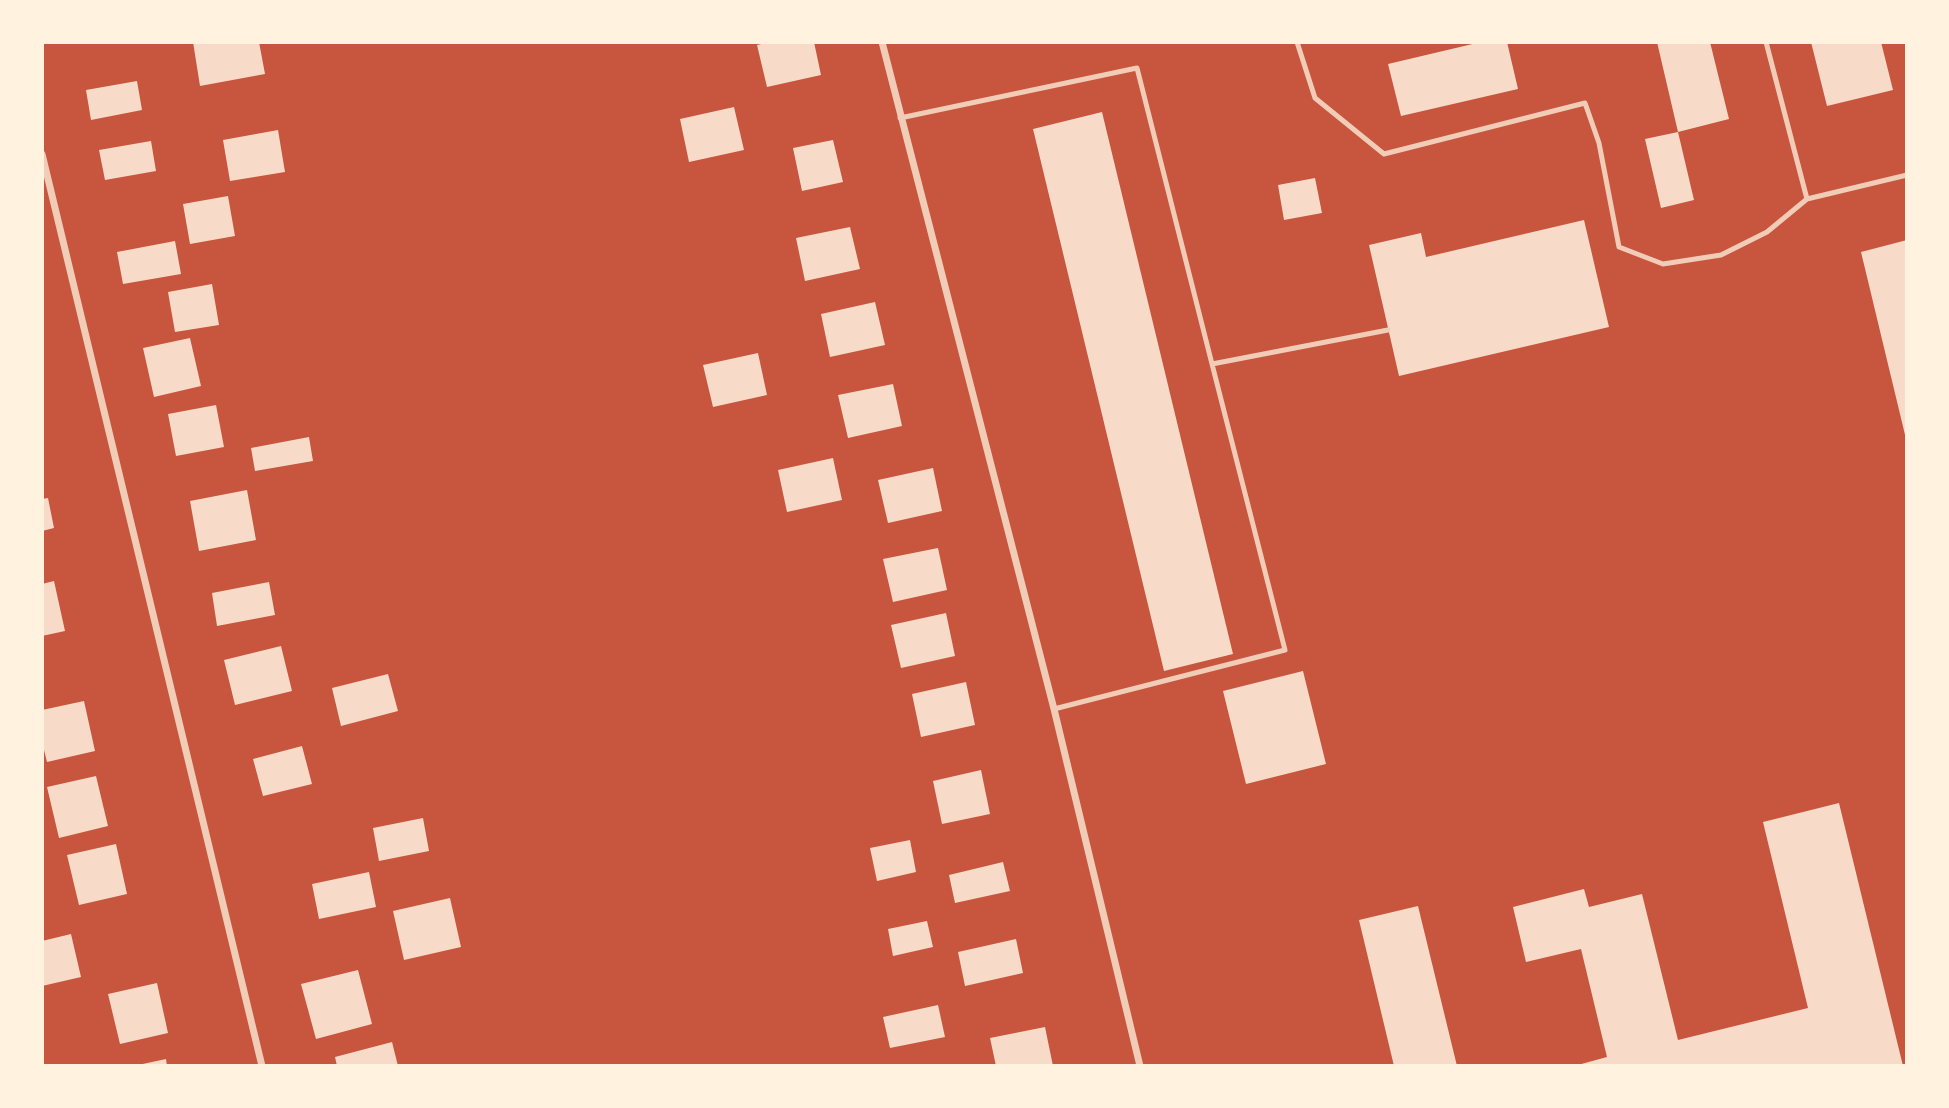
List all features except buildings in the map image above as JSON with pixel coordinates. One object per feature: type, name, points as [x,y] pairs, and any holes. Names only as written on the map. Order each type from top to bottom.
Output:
[{"type":"street","points":[[882,42],[1054,709],[1140,1066]]},
{"type":"street","points":[[42,154],[262,1066]]},
{"type":"lane","points":[[1297,42],[1315,98],[1384,154],[1586,103],[1599,143],[1619,247],[1662,264],[1721,255],[1767,232],[1807,199],[1907,175]]},
{"type":"lane","points":[[1766,42],[1807,199]]},
{"type":"lane","points":[[900,118],[1137,68],[1285,650],[1054,709]]},
{"type":"lane","points":[[1212,364],[1388,330]]}]
